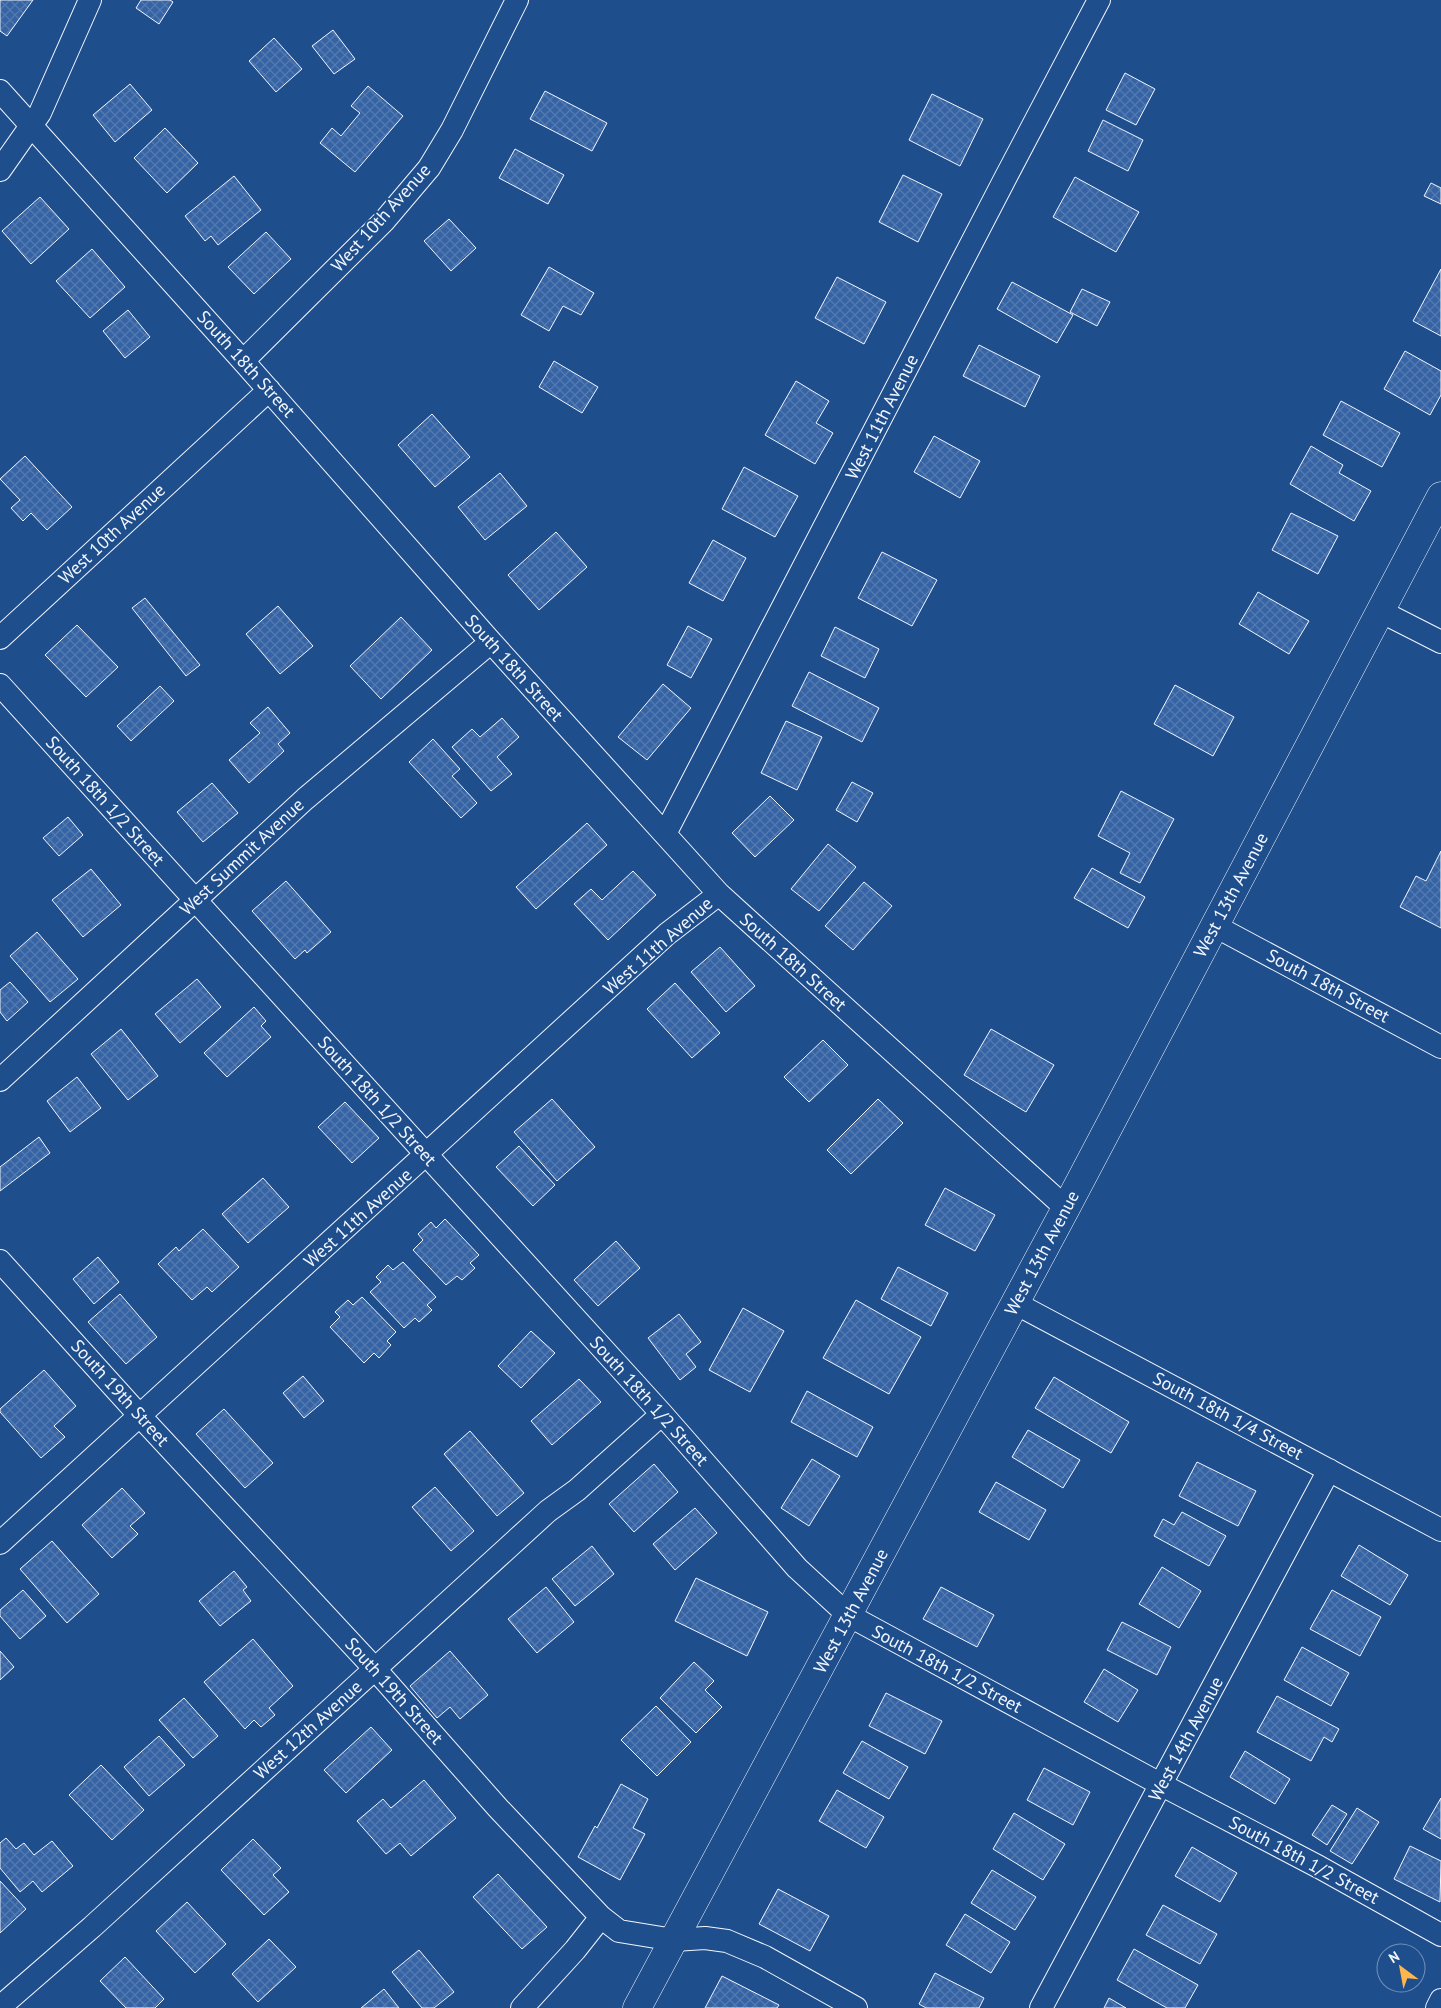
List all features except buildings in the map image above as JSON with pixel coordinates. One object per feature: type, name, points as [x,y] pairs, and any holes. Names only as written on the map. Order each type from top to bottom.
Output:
[{"type":"street","points":[[0,170],[40,114],[90,0]]},
{"type":"street","name":"West 10th Avenue","points":[[244,361],[384,221],[428,168],[452,130],[517,0]]},
{"type":"street","name":"West 11th Avenue","points":[[665,834],[833,514],[940,302],[1099,0]]},
{"type":"street","name":"South 18th Street","points":[[0,91],[244,361],[491,642],[718,894],[1066,1208]]},
{"type":"street","name":"West 10th Avenue","points":[[0,638],[269,390]]},
{"type":"street","name":"West 13th Avenue","points":[[637,2008],[1066,1208],[1441,496]]},
{"type":"street","points":[[1380,611],[1441,642]]},
{"type":"street","name":"West Summit Avenue","points":[[0,1080],[305,799],[491,642]]},
{"type":"street","name":"South 18th 1/2 Street","points":[[0,685],[662,1414],[797,1568],[848,1615],[1162,1785],[1319,1867],[1441,1935]]},
{"type":"street","name":"West 11th Avenue","points":[[0,1544],[667,934],[718,894]]},
{"type":"street","name":"South 18th Street","points":[[1215,926],[1441,1047]]},
{"type":"street","name":"South 19th Street","points":[[0,1261],[140,1416],[375,1669],[498,1808],[601,1917],[619,1931],[674,1940],[706,1938],[727,1941],[765,1957],[856,2008]]},
{"type":"street","name":"South 18th 1/4 Street","points":[[1015,1302],[1441,1530]]},
{"type":"street","name":"West 12th Avenue","points":[[0,2007],[92,1927],[548,1511],[577,1490],[662,1414]]},
{"type":"street","name":"West 14th Avenue","points":[[1041,2008],[1329,1470]]},
{"type":"street","points":[[522,2008],[575,1950],[601,1917]]},
{"type":"street","points":[[1437,2008],[1441,2000]]}]
